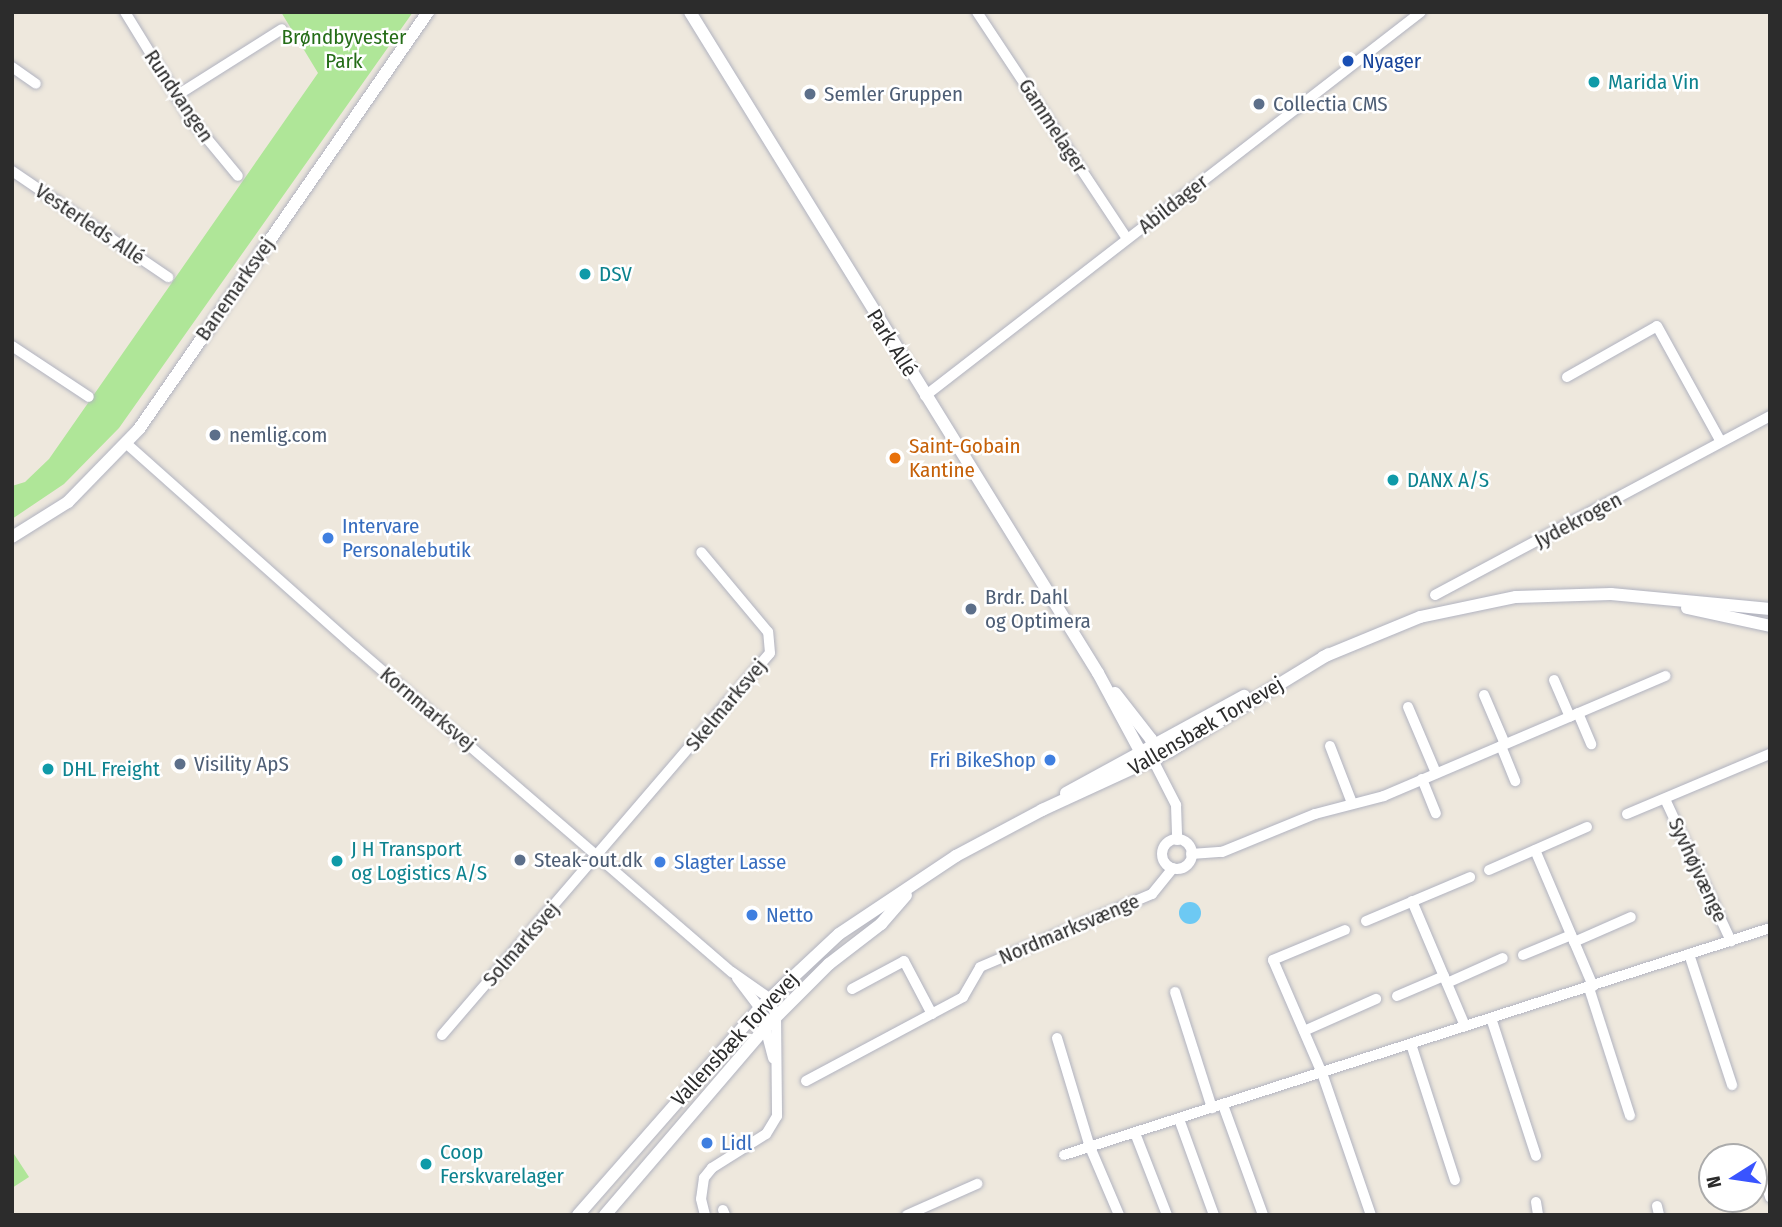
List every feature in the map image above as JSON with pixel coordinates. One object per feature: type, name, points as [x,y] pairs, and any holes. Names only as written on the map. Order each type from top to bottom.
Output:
[{"type":"street","name":"Rundvangen","points":[[125,12],[176,96],[238,176]]},
{"type":"street","name":"Banemarksvej","points":[[12,537],[68,502],[127,444],[428,12]]},
{"type":"street","name":"Park Allé","points":[[690,12],[1098,673],[1140,751],[1153,760]]},
{"type":"street","name":"Gammelager","points":[[977,12],[1128,239]]},
{"type":"street","name":"Abildager","points":[[925,396],[1414,14]]},
{"type":"street","points":[[176,96],[282,29]]},
{"type":"street","points":[[12,83],[16,70],[36,84]]},
{"type":"street","name":"Vesterleds Allé","points":[[12,171],[167,277]]},
{"type":"street","points":[[1567,377],[1657,326],[1721,442]]},
{"type":"street","points":[[12,345],[89,397]]},
{"type":"street","name":"Jydekrogen","points":[[1435,595],[1770,416]]},
{"type":"street","name":"Kornmarksvej","points":[[127,444],[364,655],[600,854],[732,972],[769,998]]},
{"type":"street","name":"Skelmarksvej","points":[[600,854],[770,653],[768,632],[701,552]]},
{"type":"street","name":"Vallensbæk Torvevej","points":[[579,1215],[769,998],[839,934],[956,856],[1042,810],[1140,751],[1329,654],[1399,624],[1483,601],[1568,593],[1770,609]]},
{"type":"street","name":"Vallensbæk Torvevej","points":[[1642,597],[1767,625]]},
{"type":"street","name":"Vallensbæk Torvevej","points":[[1042,810],[1153,760],[1329,654]]},
{"type":"street","name":"Park Allé","points":[[1098,673],[1154,744]]},
{"type":"street","points":[[1191,854],[1222,852],[1422,779],[1666,676]]},
{"type":"street","points":[[1554,680],[1591,744]]},
{"type":"street","points":[[1484,695],[1515,781]]},
{"type":"street","points":[[1408,707],[1436,773]]},
{"type":"street","points":[[1154,744],[1153,760],[1176,805],[1177,840]]},
{"type":"street","points":[[1330,746],[1352,803]]},
{"type":"street","name":"Syvhøjvænge","points":[[1627,814],[1770,754]]},
{"type":"street","points":[[1422,779],[1436,813]]},
{"type":"street","name":"Syvhøjvænge","points":[[1665,799],[1731,941]]},
{"type":"street","points":[[1489,870],[1587,827]]},
{"type":"street","points":[[1177,840],[1189,846],[1191,854],[1187,865],[1173,868],[1164,862],[1162,852],[1167,843],[1177,840]]},
{"type":"street","points":[[1535,850],[1591,987],[1630,1116]]},
{"type":"street","name":"Solmarksvej","points":[[442,1035],[600,854]]},
{"type":"street","name":"Nordmarksvænge","points":[[806,1081],[963,997],[980,967],[1152,894],[1173,868]]},
{"type":"street","points":[[1366,922],[1470,877]]},
{"type":"street","name":"Vallensbæk Torvevej","points":[[605,1215],[776,1016],[829,964],[881,924],[912,887]]},
{"type":"street","points":[[1412,901],[1465,1026]]},
{"type":"street","points":[[1523,955],[1631,917]]},
{"type":"street","name":"Syvhøjvænge","points":[[1064,1155],[1770,928]]},
{"type":"street","points":[[1345,930],[1273,960],[1322,1073],[1371,1215]]},
{"type":"street","points":[[1689,954],[1732,1085]]},
{"type":"street","points":[[1397,996],[1503,958]]},
{"type":"street","points":[[852,989],[904,961],[932,1014]]},
{"type":"street","name":"Kornmarksvej","points":[[732,972],[760,1008]]},
{"type":"street","points":[[1175,992],[1212,1108]]},
{"type":"street","points":[[705,1215],[701,1191],[712,1168],[766,1134],[773,1125],[778,1110],[776,1016],[769,998]]},
{"type":"street","points":[[1304,1031],[1376,999]]},
{"type":"street","points":[[760,1008],[776,1072]]},
{"type":"street","points":[[1491,1018],[1536,1156]]},
{"type":"street","points":[[1057,1038],[1090,1147],[1119,1215]]},
{"type":"street","points":[[1411,1044],[1455,1180]]},
{"type":"street","points":[[1223,1105],[1263,1215]]},
{"type":"street","points":[[1179,1119],[1214,1215]]},
{"type":"street","points":[[1135,1133],[1167,1215]]},
{"type":"street","points":[[907,1215],[977,1184]]},
{"type":"street","points":[[1536,1202],[1538,1215]]},
{"type":"green space","name":"Brøndbyvester Park","points":[[281,12],[413,12],[119,428],[64,484],[12,519],[12,486],[25,482],[49,459],[318,73]]},
{"type":"green space","points":[[12,1151],[29,1177],[12,1188]]},
{"type":"water","points":[[1190,902],[1198,905],[1201,913],[1198,921],[1190,924],[1182,921],[1179,913],[1182,905]]},
{"type":"place","name":"Nyager","points":[[1348,61]]},
{"type":"place","name":"Marida Vin","points":[[1594,82]]},
{"type":"place","name":"Semler Gruppen","points":[[810,94]]},
{"type":"place","name":"Collectia CMS","points":[[1259,104]]},
{"type":"place","name":"DSV","points":[[585,274]]},
{"type":"place","name":"nemlig.com","points":[[215,435]]},
{"type":"place","name":"Saint-Gobain Kantine","points":[[895,458]]},
{"type":"place","name":"DANX A/S","points":[[1393,480]]},
{"type":"place","name":"Intervare Personalebutik","points":[[328,538]]},
{"type":"place","name":"Brdr. Dahl og Optimera","points":[[971,609]]},
{"type":"place","name":"Fri BikeShop","points":[[1050,760]]},
{"type":"place","name":"Visility ApS","points":[[180,764]]},
{"type":"place","name":"DHL Freight","points":[[48,769]]},
{"type":"place","name":"Steak-out.dk","points":[[520,860]]},
{"type":"place","name":"J H Transport og Logistics A/S","points":[[337,861]]},
{"type":"place","name":"Slagter Lasse","points":[[660,862]]},
{"type":"place","name":"Netto","points":[[752,915]]},
{"type":"place","name":"Lidl","points":[[707,1143]]},
{"type":"place","name":"Coop Ferskvarelager","points":[[426,1164]]}]
